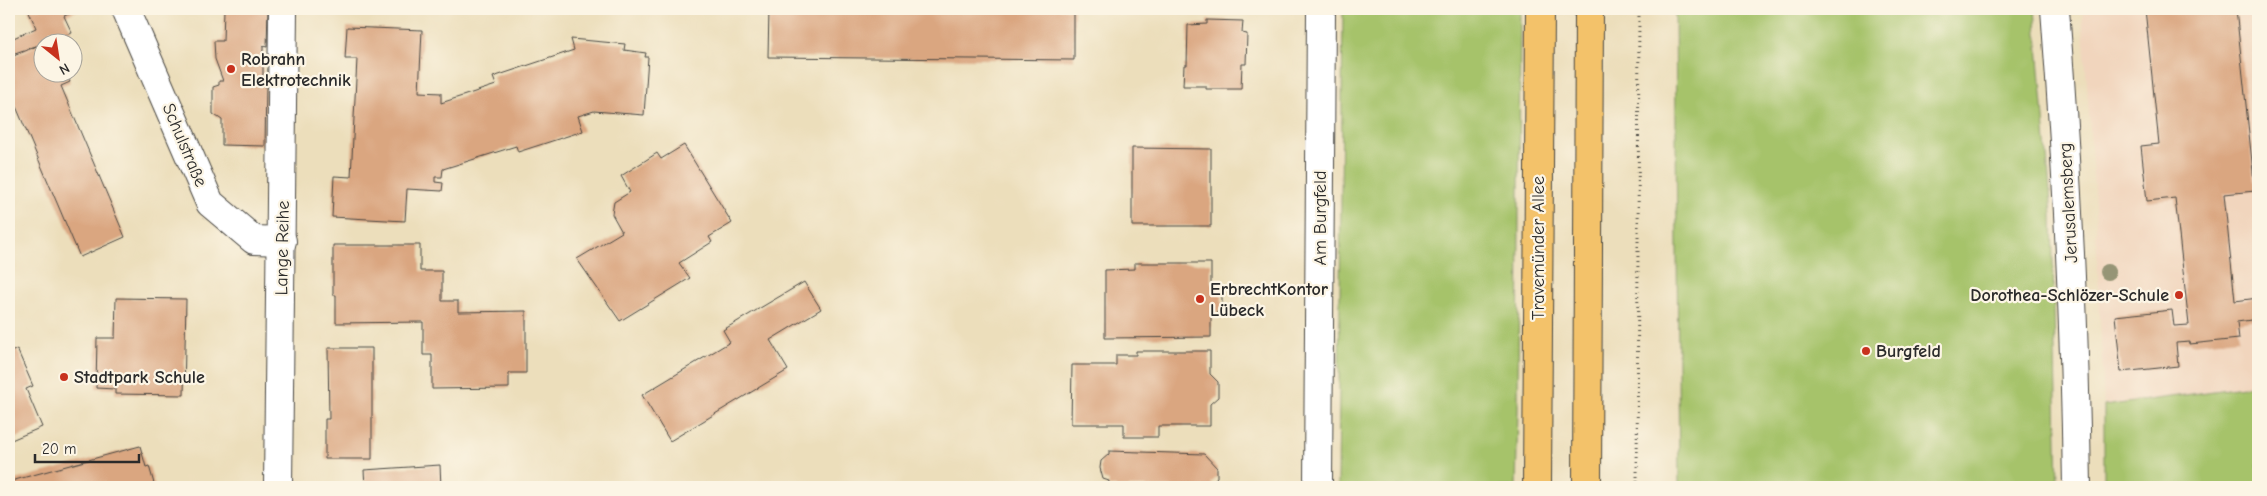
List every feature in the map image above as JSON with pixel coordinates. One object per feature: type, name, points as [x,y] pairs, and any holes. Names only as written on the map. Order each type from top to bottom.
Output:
[{"type":"main road","name":"Travemünder Allee","points":[[1537,487],[1540,9]]},
{"type":"main road","points":[[1587,487],[1589,9]]},
{"type":"street","name":"Schulstraße","points":[[126,9],[210,203],[254,240],[282,241]]},
{"type":"street","name":"Lange Reihe","points":[[278,487],[283,9]]},
{"type":"street","name":"Am Burgfeld","points":[[1318,487],[1321,9]]},
{"type":"street","name":"Jerusalemsberg","points":[[2055,9],[2068,184],[2075,367],[2076,487]]},
{"type":"path","points":[[1636,487],[1639,9]]},
{"type":"shaded area","name":"Dorothea-Schlözer-Schule","points":[[2082,9],[2258,9],[2258,385],[2104,406],[2095,206]]},
{"type":"green space","points":[[1343,9],[1520,9],[1516,487],[1338,487]]},
{"type":"green space","name":"Burgfeld","points":[[1675,9],[2035,9],[2052,216],[2058,487],[1679,487]]},
{"type":"green space","points":[[2258,385],[2258,487],[2104,487],[2104,406]]},
{"type":"building","points":[[28,9],[81,9],[64,16],[72,32],[32,32],[32,47],[9,55],[9,40],[36,28]]},
{"type":"building","points":[[224,9],[268,9],[267,47],[263,46],[263,82],[266,82],[265,146],[222,145],[222,120],[213,114],[213,87],[219,85],[219,81],[223,81],[215,59],[214,41],[223,41]]},
{"type":"building","points":[[769,9],[1074,9],[1074,60],[768,57]]},
{"type":"building","points":[[2145,9],[2236,9],[2255,191],[2224,194],[2235,301],[2258,298],[2258,319],[2237,322],[2239,339],[2190,344],[2190,342],[2176,343],[2178,366],[2121,372],[2115,316],[2172,310],[2174,326],[2189,325],[2175,198],[2147,201],[2141,146],[2159,144]]},
{"type":"building","points":[[1207,20],[1243,21],[1242,33],[1247,34],[1246,64],[1242,64],[1241,89],[1206,89],[1206,86],[1183,86],[1184,65],[1187,65],[1188,25],[1207,24]]},
{"type":"building","points":[[347,27],[422,30],[419,92],[441,93],[441,103],[496,85],[493,77],[574,50],[571,39],[625,44],[624,50],[646,53],[645,57],[648,57],[644,115],[594,111],[578,116],[583,131],[518,152],[516,146],[443,169],[442,177],[435,177],[435,182],[443,183],[442,191],[407,189],[405,221],[332,217],[334,176],[351,177],[357,59],[345,59]]},
{"type":"building","points":[[32,48],[32,82],[70,82],[61,86],[125,237],[80,257],[9,90],[9,58]]},
{"type":"building","points":[[684,145],[732,223],[709,237],[712,242],[679,263],[690,278],[620,321],[577,259],[622,232],[612,214],[614,202],[630,192],[621,176],[657,153],[661,159]]},
{"type":"building","points":[[1132,148],[1211,149],[1211,226],[1132,226]]},
{"type":"building","points":[[333,245],[420,245],[420,271],[442,271],[442,301],[458,301],[458,312],[526,311],[526,373],[509,373],[509,388],[432,389],[432,355],[423,355],[423,322],[336,323],[336,295],[333,295]]},
{"type":"building","points":[[1135,263],[1211,263],[1211,283],[1222,295],[1222,307],[1211,318],[1211,337],[1105,338],[1105,270],[1135,269]]},
{"type":"building","points":[[804,282],[821,309],[770,340],[788,370],[670,441],[642,395],[730,342],[723,330]]},
{"type":"building","points":[[116,298],[186,299],[184,395],[115,394],[115,389],[96,388],[97,338],[115,338]]},
{"type":"building","points":[[9,346],[11,352],[17,349],[33,386],[26,389],[42,427],[9,441]]},
{"type":"building","points":[[328,348],[372,348],[372,459],[325,459],[325,419],[329,419]]},
{"type":"building","points":[[1136,351],[1210,351],[1210,374],[1218,382],[1218,397],[1210,404],[1210,426],[1158,426],[1158,437],[1124,437],[1124,424],[1071,424],[1072,365],[1116,365],[1116,355],[1136,355]]},
{"type":"building","points":[[140,446],[146,467],[149,466],[155,487],[13,487],[11,481]]},
{"type":"building","points":[[1109,451],[1204,454],[1217,468],[1217,477],[1211,483],[1214,487],[1108,487],[1109,481],[1103,479],[1100,468],[1101,461],[1109,454]]},
{"type":"building","points":[[440,465],[441,487],[365,487],[364,470]]},
{"type":"place","name":"Robrahn Elektrotechnik","points":[[231,69]]},
{"type":"place","name":"Dorothea-Schlözer-Schule","points":[[2179,295]]},
{"type":"place","name":"ErbrechtKontor Lübeck","points":[[1200,299]]},
{"type":"place","name":"Burgfeld","points":[[1866,351]]},
{"type":"place","name":"Stadtpark Schule","points":[[64,377]]}]
